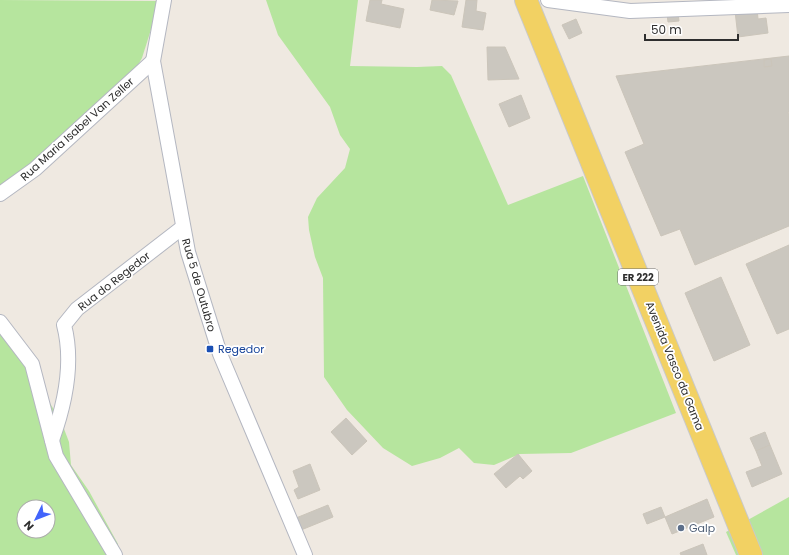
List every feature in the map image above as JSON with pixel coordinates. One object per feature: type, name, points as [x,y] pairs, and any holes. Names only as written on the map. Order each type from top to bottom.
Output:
[{"type":"main road","name":"Avenida Vasco da Gama","points":[[526,0],[751,555]]},
{"type":"street","name":"Rua 5 de Outubro","points":[[164,0],[153,61],[188,252],[220,354],[305,555]]},
{"type":"street","points":[[548,0],[630,11],[789,5]]},
{"type":"street","name":"Rua Maria Isabel Van Zeller","points":[[0,194],[35,169],[153,61]]},
{"type":"street","name":"Rua do Regedor","points":[[52,440],[61,415],[68,373],[69,344],[64,325],[77,309],[183,227]]},
{"type":"street","points":[[0,322],[32,364],[56,456],[115,555]]},
{"type":"green space","points":[[0,0],[160,1],[142,58],[120,96],[0,195]]},
{"type":"green space","points":[[266,0],[358,0],[350,66],[442,66],[451,75],[508,205],[583,176],[676,413],[571,453],[520,454],[494,465],[474,463],[459,448],[440,458],[412,466],[383,448],[347,410],[324,377],[323,278],[315,257],[309,230],[308,217],[317,198],[345,168],[350,149],[340,135],[330,107],[278,35]]},
{"type":"green space","points":[[0,321],[61,421],[69,442],[71,465],[89,491],[118,544],[111,555],[0,555]]},
{"type":"green space","points":[[789,497],[789,555],[736,555],[726,532]]},
{"type":"building","points":[[370,0],[382,0],[381,4],[404,9],[400,28],[366,21]]},
{"type":"building","points":[[432,0],[458,1],[454,15],[430,10]]},
{"type":"building","points":[[466,0],[477,0],[476,11],[486,13],[483,30],[462,27]]},
{"type":"building","points":[[757,8],[758,19],[766,18],[768,33],[738,37],[735,11]]},
{"type":"building","points":[[678,13],[679,21],[668,22],[667,14]]},
{"type":"building","points":[[576,19],[582,33],[569,39],[562,25]]},
{"type":"building","points":[[487,47],[505,47],[519,79],[488,80]]},
{"type":"building","points":[[789,56],[789,226],[695,265],[680,229],[661,236],[625,152],[644,144],[616,76]]},
{"type":"building","points":[[771,59],[772,66],[764,67],[764,60]]},
{"type":"building","points":[[521,95],[530,118],[509,127],[499,104]]},
{"type":"building","points":[[789,245],[789,329],[777,334],[746,264]]},
{"type":"building","points":[[721,277],[750,345],[714,361],[685,293]]},
{"type":"building","points":[[346,418],[367,441],[352,455],[331,432]]},
{"type":"building","points":[[765,432],[770,445],[756,451],[750,438]]},
{"type":"building","points":[[770,445],[782,474],[752,487],[746,472],[762,466],[756,451]]},
{"type":"building","points":[[518,454],[532,471],[523,479],[520,476],[506,488],[494,474]]},
{"type":"building","points":[[310,464],[320,490],[298,499],[294,490],[299,487],[293,471]]},
{"type":"building","points":[[707,499],[714,517],[672,534],[665,517]]},
{"type":"building","points":[[328,505],[333,517],[301,530],[296,518]]},
{"type":"building","points":[[661,507],[665,517],[647,524],[643,514]]},
{"type":"building","points":[[703,544],[707,555],[681,555],[680,553]]},
{"type":"place","name":"Regedor","points":[[210,349]]},
{"type":"place","name":"Galp","points":[[681,528]]}]
